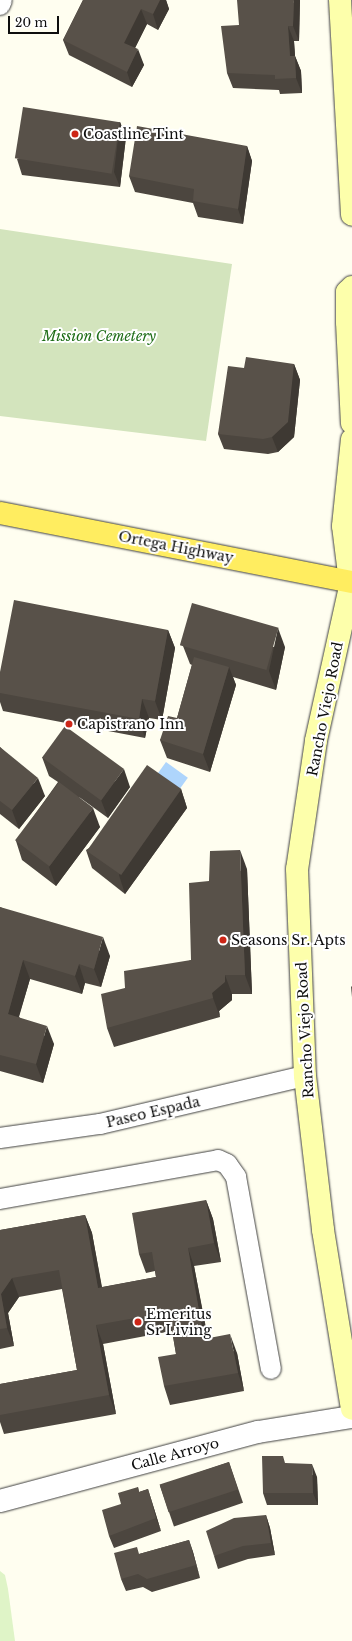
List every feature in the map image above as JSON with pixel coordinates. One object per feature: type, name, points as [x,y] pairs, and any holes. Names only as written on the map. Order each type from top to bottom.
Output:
[{"type":"main road","points":[[340,0],[352,215]]},
{"type":"main road","points":[[352,287],[347,292],[352,423]]},
{"type":"main road","name":"Rancho Viejo Road","points":[[352,439],[351,462],[343,526],[351,580],[316,741],[297,869],[305,1076],[323,1230],[352,1409]]},
{"type":"main road","name":"Ortega Highway","points":[[0,513],[351,580]]},
{"type":"street","points":[[0,4],[2,0]]},
{"type":"street","name":"Paseo Espada","points":[[0,1138],[100,1124],[305,1076]]},
{"type":"street","points":[[0,1200],[218,1160],[227,1164],[236,1177],[271,1369]]},
{"type":"street","name":"Calle Arroyo","points":[[0,1501],[258,1432],[352,1417]]},
{"type":"green space","name":"Mission Cemetery","points":[[0,229],[232,264],[206,441],[0,416]]},
{"type":"green space","points":[[0,1571],[5,1575],[8,1589],[15,1641],[0,1641]]},
{"type":"water","points":[[166,762],[188,778],[178,791],[157,775]]},
{"type":"building","points":[[83,0],[160,0],[153,14],[141,9],[124,43],[138,49],[127,72],[63,40]]},
{"type":"building","points":[[237,0],[294,0],[293,26],[288,26],[290,56],[295,56],[296,78],[275,79],[275,75],[227,73],[221,26],[239,25]]},
{"type":"building","points":[[23,107],[120,122],[112,174],[15,158]]},
{"type":"building","points":[[137,126],[247,146],[238,209],[193,201],[194,189],[129,176]]},
{"type":"building","points":[[246,357],[294,364],[288,422],[272,437],[263,439],[218,434],[228,366],[244,368]]},
{"type":"building","name":"Capistrano Inn","points":[[14,600],[168,630],[155,701],[142,699],[139,719],[0,693],[0,672]]},
{"type":"building","points":[[192,603],[279,628],[266,670],[180,645]]},
{"type":"building","points":[[194,657],[229,667],[203,754],[160,740],[168,716],[177,718]]},
{"type":"building","points":[[65,726],[124,769],[101,800],[42,758]]},
{"type":"building","points":[[0,747],[38,778],[12,810],[0,801]]},
{"type":"building","points":[[147,765],[181,789],[121,875],[87,851]]},
{"type":"building","points":[[59,782],[93,808],[49,866],[15,840]]},
{"type":"building","name":"Seasons Sr. Apts","points":[[240,850],[245,975],[225,975],[225,982],[212,993],[213,998],[107,1028],[101,994],[125,988],[124,971],[191,960],[189,883],[209,881],[210,851]]},
{"type":"building","points":[[0,907],[103,937],[94,969],[79,964],[75,976],[23,960],[8,1014],[47,1026],[36,1064],[0,1055]]},
{"type":"building","name":"Emeritus Sr Living","points":[[206,1200],[214,1243],[188,1248],[204,1339],[230,1334],[238,1373],[164,1386],[158,1357],[176,1354],[169,1312],[96,1325],[109,1395],[0,1415],[0,1384],[77,1370],[59,1270],[12,1278],[1,1294],[7,1328],[0,1329],[0,1230],[85,1215],[98,1288],[156,1277],[152,1252],[139,1254],[132,1213]]},
{"type":"building","points":[[262,1456],[283,1456],[285,1463],[312,1464],[313,1493],[263,1493]]},
{"type":"building","points":[[229,1462],[238,1490],[169,1512],[160,1485]]},
{"type":"building","points":[[138,1487],[139,1492],[148,1489],[156,1518],[109,1536],[102,1510],[121,1504],[118,1493]]},
{"type":"building","points":[[266,1515],[271,1543],[243,1546],[214,1556],[206,1531],[234,1518]]},
{"type":"building","points":[[189,1540],[196,1565],[147,1579],[138,1574],[121,1579],[114,1553],[137,1547],[139,1554]]},
{"type":"place","name":"Coastline Tint","points":[[75,134]]},
{"type":"place","name":"Capistrano Inn","points":[[69,724]]},
{"type":"place","name":"Seasons Sr. Apts","points":[[223,940]]},
{"type":"place","name":"Emeritus Sr Living","points":[[138,1322]]}]
